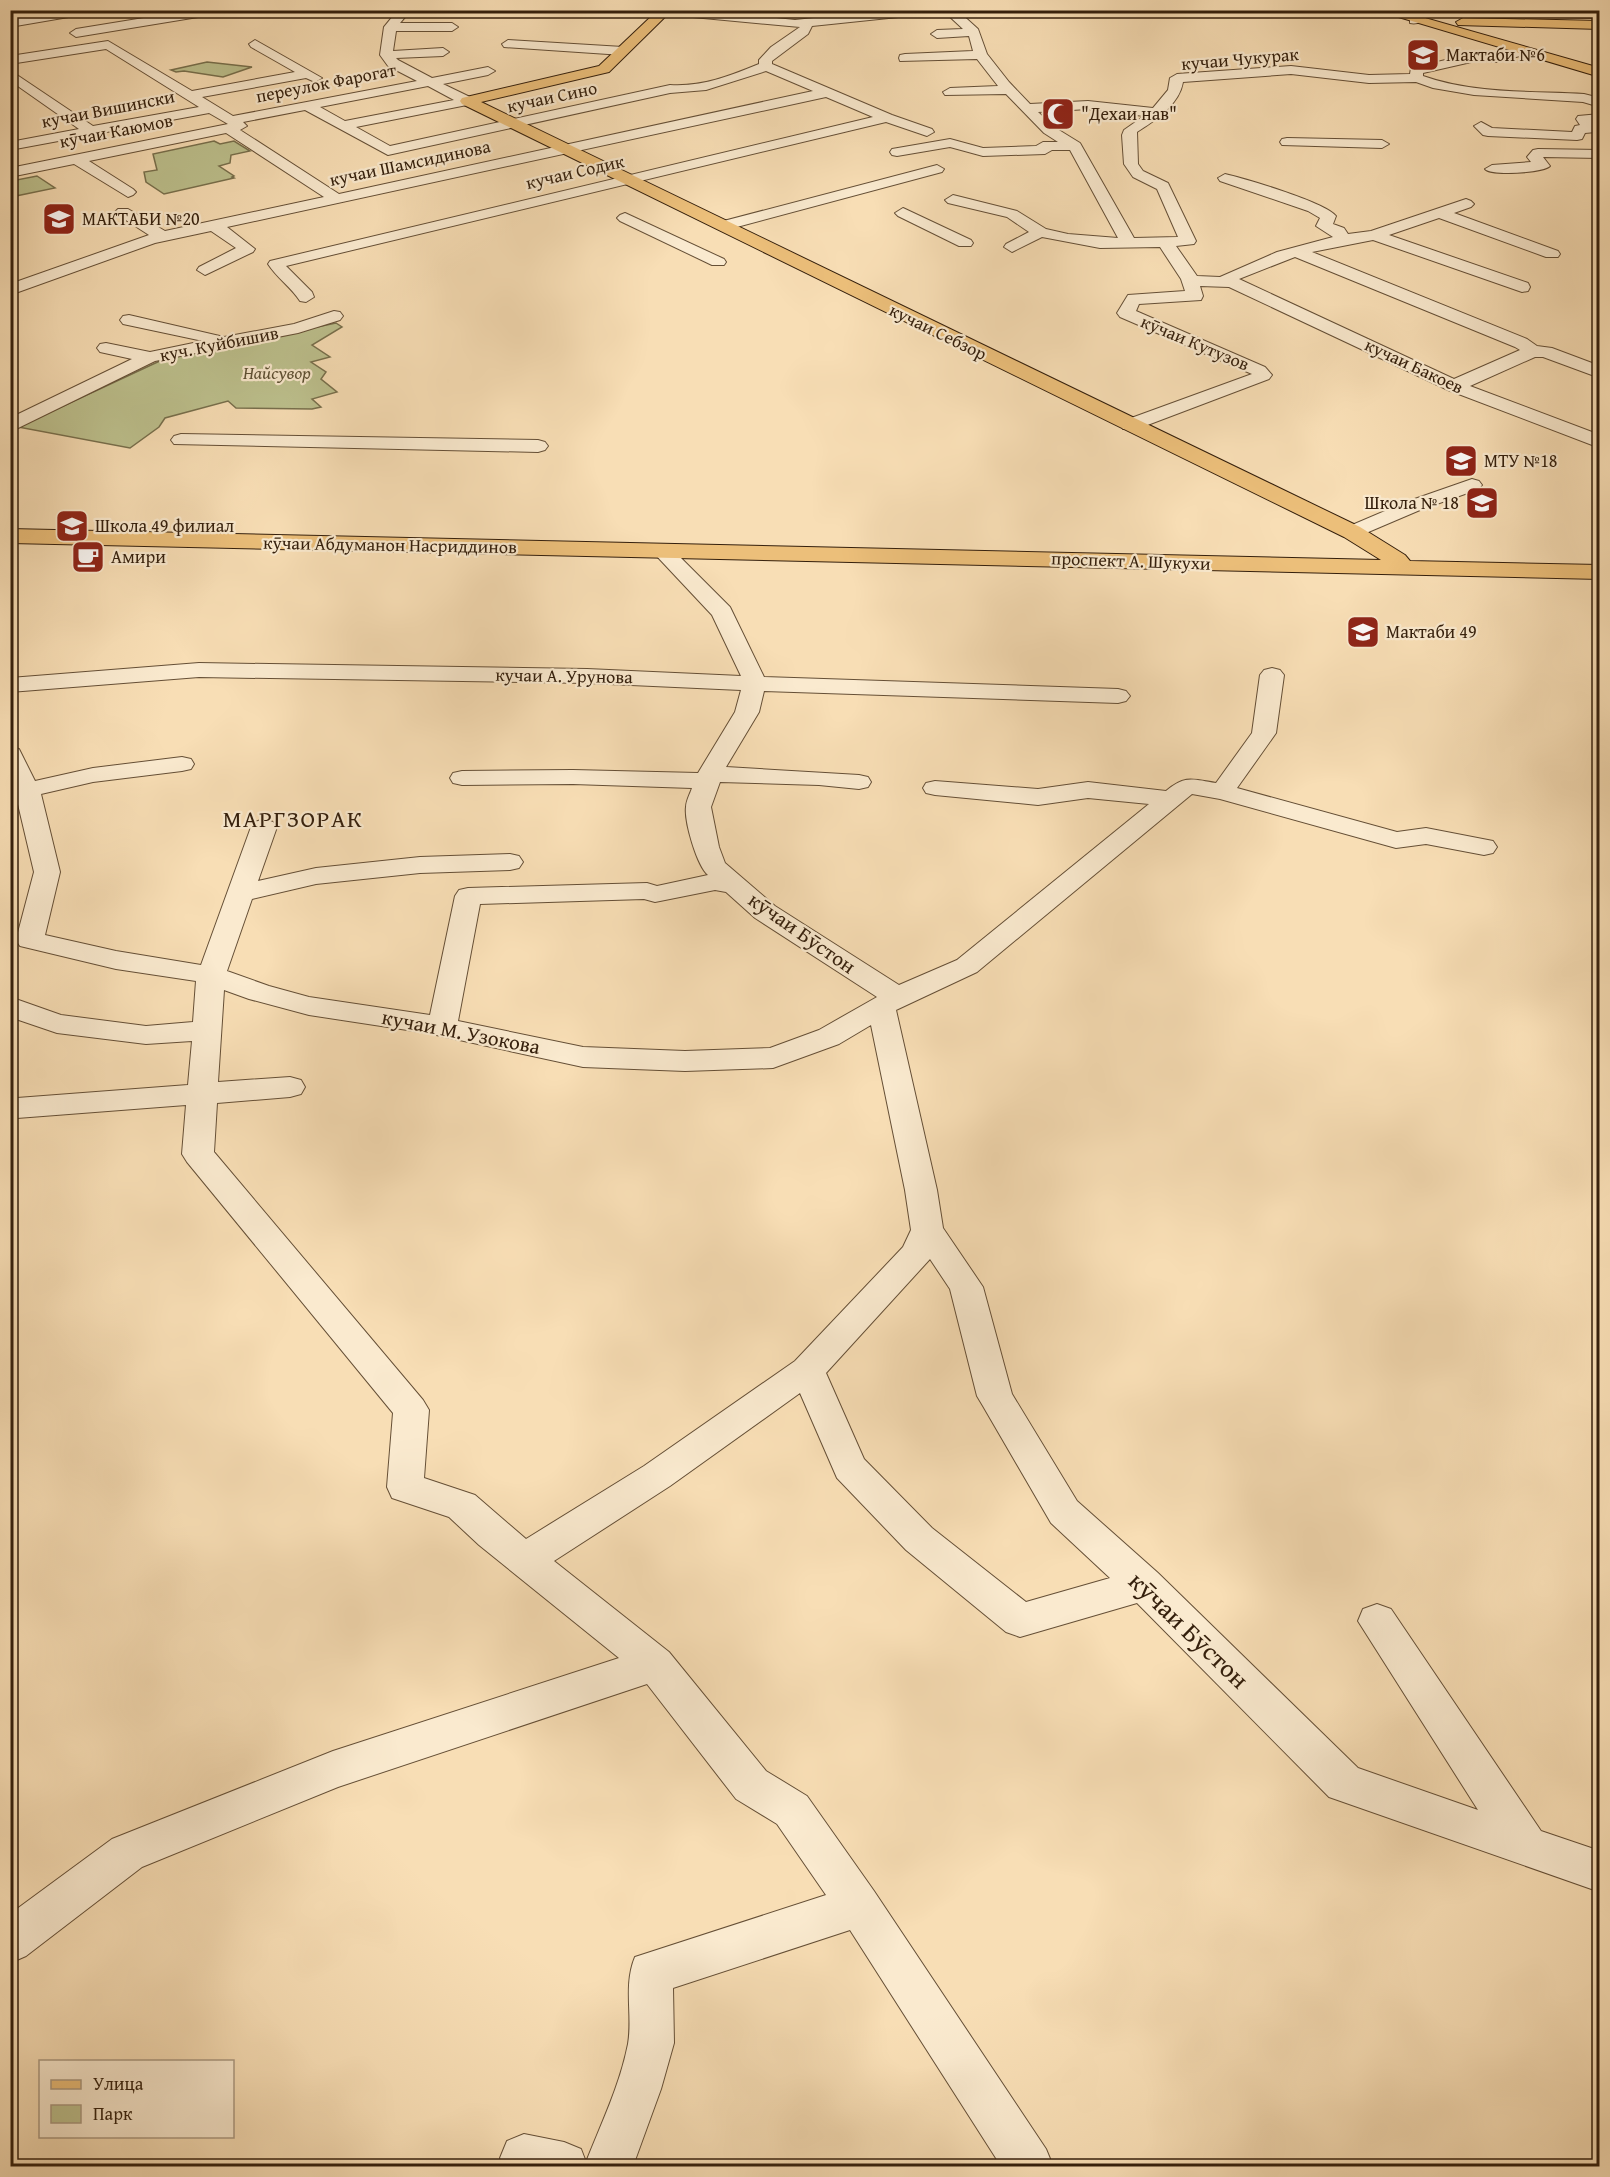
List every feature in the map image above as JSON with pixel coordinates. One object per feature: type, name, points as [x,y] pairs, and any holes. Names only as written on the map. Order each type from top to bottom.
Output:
[{"type":"main road","points":[[1381,10],[1418,15]]},
{"type":"main road","points":[[1396,10],[1418,15],[1437,24],[1523,51],[1599,71]]},
{"type":"main road","points":[[467,101],[604,69],[666,11]]},
{"type":"main road","points":[[1437,24],[1478,28],[1599,26]]},
{"type":"main road","points":[[1478,28],[1599,71]]},
{"type":"main road","name":"кучаи Себзор","points":[[467,101],[1130,426],[1352,532],[1397,560],[1404,569]]},
{"type":"main road","name":"кӯчаи Абдуманон Насриддинов","points":[[10,536],[662,550]]},
{"type":"main road","name":"проспект А. Шукухи","points":[[662,550],[1599,572]]},
{"type":"street","points":[[10,23],[28,15],[86,10]]},
{"type":"street","points":[[405,10],[390,27],[386,55],[393,63],[467,101]]},
{"type":"street","points":[[661,10],[804,23],[928,10],[953,13],[969,11]]},
{"type":"street","points":[[953,13],[974,32],[976,47],[1009,90],[1049,130],[1075,146],[1129,243]]},
{"type":"street","points":[[68,34],[194,14]]},
{"type":"street","points":[[804,23],[806,27],[804,31],[775,50],[765,60],[766,66],[824,93],[927,132]]},
{"type":"street","points":[[390,27],[452,27]]},
{"type":"street","points":[[937,34],[974,32]]},
{"type":"street","points":[[255,44],[349,97]]},
{"type":"street","points":[[508,44],[623,51]]},
{"type":"street","points":[[10,60],[108,45],[213,108],[230,125],[337,199]]},
{"type":"street","name":"кучаи Чукурак","points":[[1165,242],[1188,241],[1163,186],[1138,174],[1131,164],[1129,135],[1131,130],[1157,113],[1175,90],[1177,78],[1291,70],[1369,79],[1417,78],[1416,71],[1480,56],[1496,58],[1523,51]]},
{"type":"street","points":[[386,55],[443,52]]},
{"type":"street","points":[[905,58],[981,55]]},
{"type":"street","points":[[109,63],[132,60]]},
{"type":"street","name":"кучаи Сино","points":[[342,126],[388,151],[670,89],[680,91],[724,81],[766,66]]},
{"type":"street","name":"переулок Фарогат","points":[[230,125],[306,105],[488,71]]},
{"type":"street","points":[[1570,82],[1599,71]]},
{"type":"street","points":[[192,95],[307,74]]},
{"type":"street","points":[[14,79],[40,75]]},
{"type":"street","points":[[1417,78],[1464,95],[1584,98],[1599,103]]},
{"type":"street","points":[[14,79],[90,131]]},
{"type":"street","points":[[950,92],[1009,90]]},
{"type":"street","name":"кучаи Шамсидинова","points":[[10,290],[163,237],[824,93]]},
{"type":"street","points":[[306,105],[342,126],[467,101]]},
{"type":"street","points":[[1027,108],[1088,105],[1157,113]]},
{"type":"street","name":"кучаи Вишински","points":[[10,146],[213,108]]},
{"type":"street","name":"кучаи Содик","points":[[304,292],[281,272],[276,264],[887,118]]},
{"type":"street","points":[[1482,126],[1488,132],[1577,136],[1580,129],[1591,129],[1583,119],[1599,118]]},
{"type":"street","name":"кӯчаи Каюмов","points":[[10,173],[230,125]]},
{"type":"street","points":[[1287,142],[1382,144]]},
{"type":"street","points":[[897,152],[950,143],[983,152],[1001,153],[1036,152],[1045,150],[1043,146],[1075,146]]},
{"type":"street","points":[[1492,169],[1542,166],[1534,157],[1538,153],[1599,154]]},
{"type":"street","points":[[75,159],[128,192]]},
{"type":"street","points":[[722,226],[937,170]]},
{"type":"street","points":[[1225,178],[1313,208],[1328,216],[1324,226],[1338,231],[1343,240]]},
{"type":"street","points":[[953,200],[1012,214],[1040,232],[1068,239],[1129,243],[1165,242],[1189,279],[1232,282]]},
{"type":"street","points":[[1232,282],[1227,278],[1296,251],[1374,235],[1442,214],[1466,204]]},
{"type":"street","points":[[123,212],[163,237]]},
{"type":"street","points":[[903,213],[965,243]]},
{"type":"street","points":[[1442,214],[1552,254]]},
{"type":"street","points":[[625,218],[718,262]]},
{"type":"street","points":[[205,270],[247,249],[215,226]]},
{"type":"street","points":[[1012,247],[1040,232]]},
{"type":"street","points":[[1374,235],[1522,287]]},
{"type":"street","points":[[1296,251],[1521,342],[1533,351]]},
{"type":"street","name":"кӯчаи Кутузов","points":[[1130,426],[1263,375],[1259,371],[1126,314],[1134,299],[1153,300],[1156,297],[1195,296],[1189,279]]},
{"type":"street","name":"кучаи Бакоев","points":[[1232,282],[1455,386],[1599,442]]},
{"type":"street","name":"куч. Куйбишив","points":[[10,426],[150,357],[298,328],[334,316]]},
{"type":"street","points":[[129,320],[232,342]]},
{"type":"street","points":[[106,348],[150,357]]},
{"type":"street","points":[[1455,386],[1533,351],[1546,352],[1599,373]]},
{"type":"street","points":[[181,440],[538,446]]},
{"type":"street","points":[[1352,532],[1413,506],[1472,485]]},
{"type":"street","points":[[662,550],[722,612],[755,682]]},
{"type":"street","name":"кучаи А. Урунова","points":[[10,685],[199,670],[587,676],[1118,696]]},
{"type":"street","points":[[1222,792],[1264,733],[1272,675]]},
{"type":"street","name":"кӯчаи Бӯстон","points":[[755,682],[747,712],[709,778],[698,807],[712,866],[765,912],[889,1002]]},
{"type":"street","points":[[10,754],[19,793],[47,872],[27,927]]},
{"type":"street","points":[[19,793],[93,775],[183,764]]},
{"type":"street","points":[[462,778],[819,778],[859,782]]},
{"type":"street","points":[[935,788],[1038,797],[1088,790],[1170,799],[1187,786],[1222,792],[1396,840],[1426,836],[1484,847]]},
{"type":"street","name":"кучаи М. Узокова","points":[[27,927],[30,940],[116,960],[211,975],[259,993],[309,1006],[427,1024],[531,1044],[584,1057],[685,1061],[773,1058],[829,1036],[889,1002],[967,966],[1116,846],[1170,799]]},
{"type":"street","points":[[264,827],[211,975],[198,1154],[411,1410],[405,1487],[462,1506],[492,1534],[655,1664],[751,1785],[792,1810],[859,1906],[1029,2166]]},
{"type":"street","points":[[241,893],[316,876],[420,865],[510,862]]},
{"type":"street","points":[[442,1028],[468,896],[647,891],[655,894],[715,882],[734,885]]},
{"type":"street","points":[[525,1560],[657,1476],[807,1370],[915,1254],[927,1230],[889,1002]]},
{"type":"street","points":[[10,1006],[57,1024],[146,1035],[207,1030]]},
{"type":"street","points":[[17,1108],[290,1087]]},
{"type":"street","name":"кӯчаи Бӯстон","points":[[927,1230],[966,1287],[995,1396],[1064,1512],[1144,1585],[1344,1783],[1599,1872]]},
{"type":"street","points":[[807,1370],[850,1468],[919,1539],[1020,1620],[1144,1585]]},
{"type":"street","points":[[1377,1622],[1526,1846]]},
{"type":"street","points":[[10,1941],[127,1853],[333,1770],[655,1664]]},
{"type":"street","points":[[609,2166],[639,2089],[651,2043],[651,1973],[859,1906]]},
{"type":"green space","points":[[207,62],[252,67],[223,77],[171,70]]},
{"type":"green space","points":[[214,141],[220,144],[234,141],[250,151],[231,155],[230,163],[219,166],[234,178],[164,194],[146,182],[144,172],[157,170],[153,154]]},
{"type":"green space","points":[[37,176],[55,188],[11,197],[11,181]]},
{"type":"green space","name":"Найсувор","points":[[336,323],[342,327],[312,345],[330,357],[311,362],[326,372],[321,379],[337,392],[312,399],[321,407],[312,409],[236,408],[228,401],[165,418],[159,427],[130,448],[18,427],[164,359]]},
{"type":"place","name":"Мактаби №6","points":[[1423,55]]},
{"type":"place","name":"\"Дехаи нав\"","points":[[1058,114]]},
{"type":"place","name":"МАКТАБИ №20","points":[[59,219]]},
{"type":"place","name":"МТУ №18","points":[[1461,461]]},
{"type":"place","name":"Школа № 18","points":[[1482,503]]},
{"type":"place","name":"Школа 49 филиал","points":[[72,526]]},
{"type":"place","name":"Амири","points":[[88,557]]},
{"type":"place","name":"Мактаби 49","points":[[1363,632]]},
{"type":"district","name":"МАРГЗОРАК","points":[[293,819]]}]
